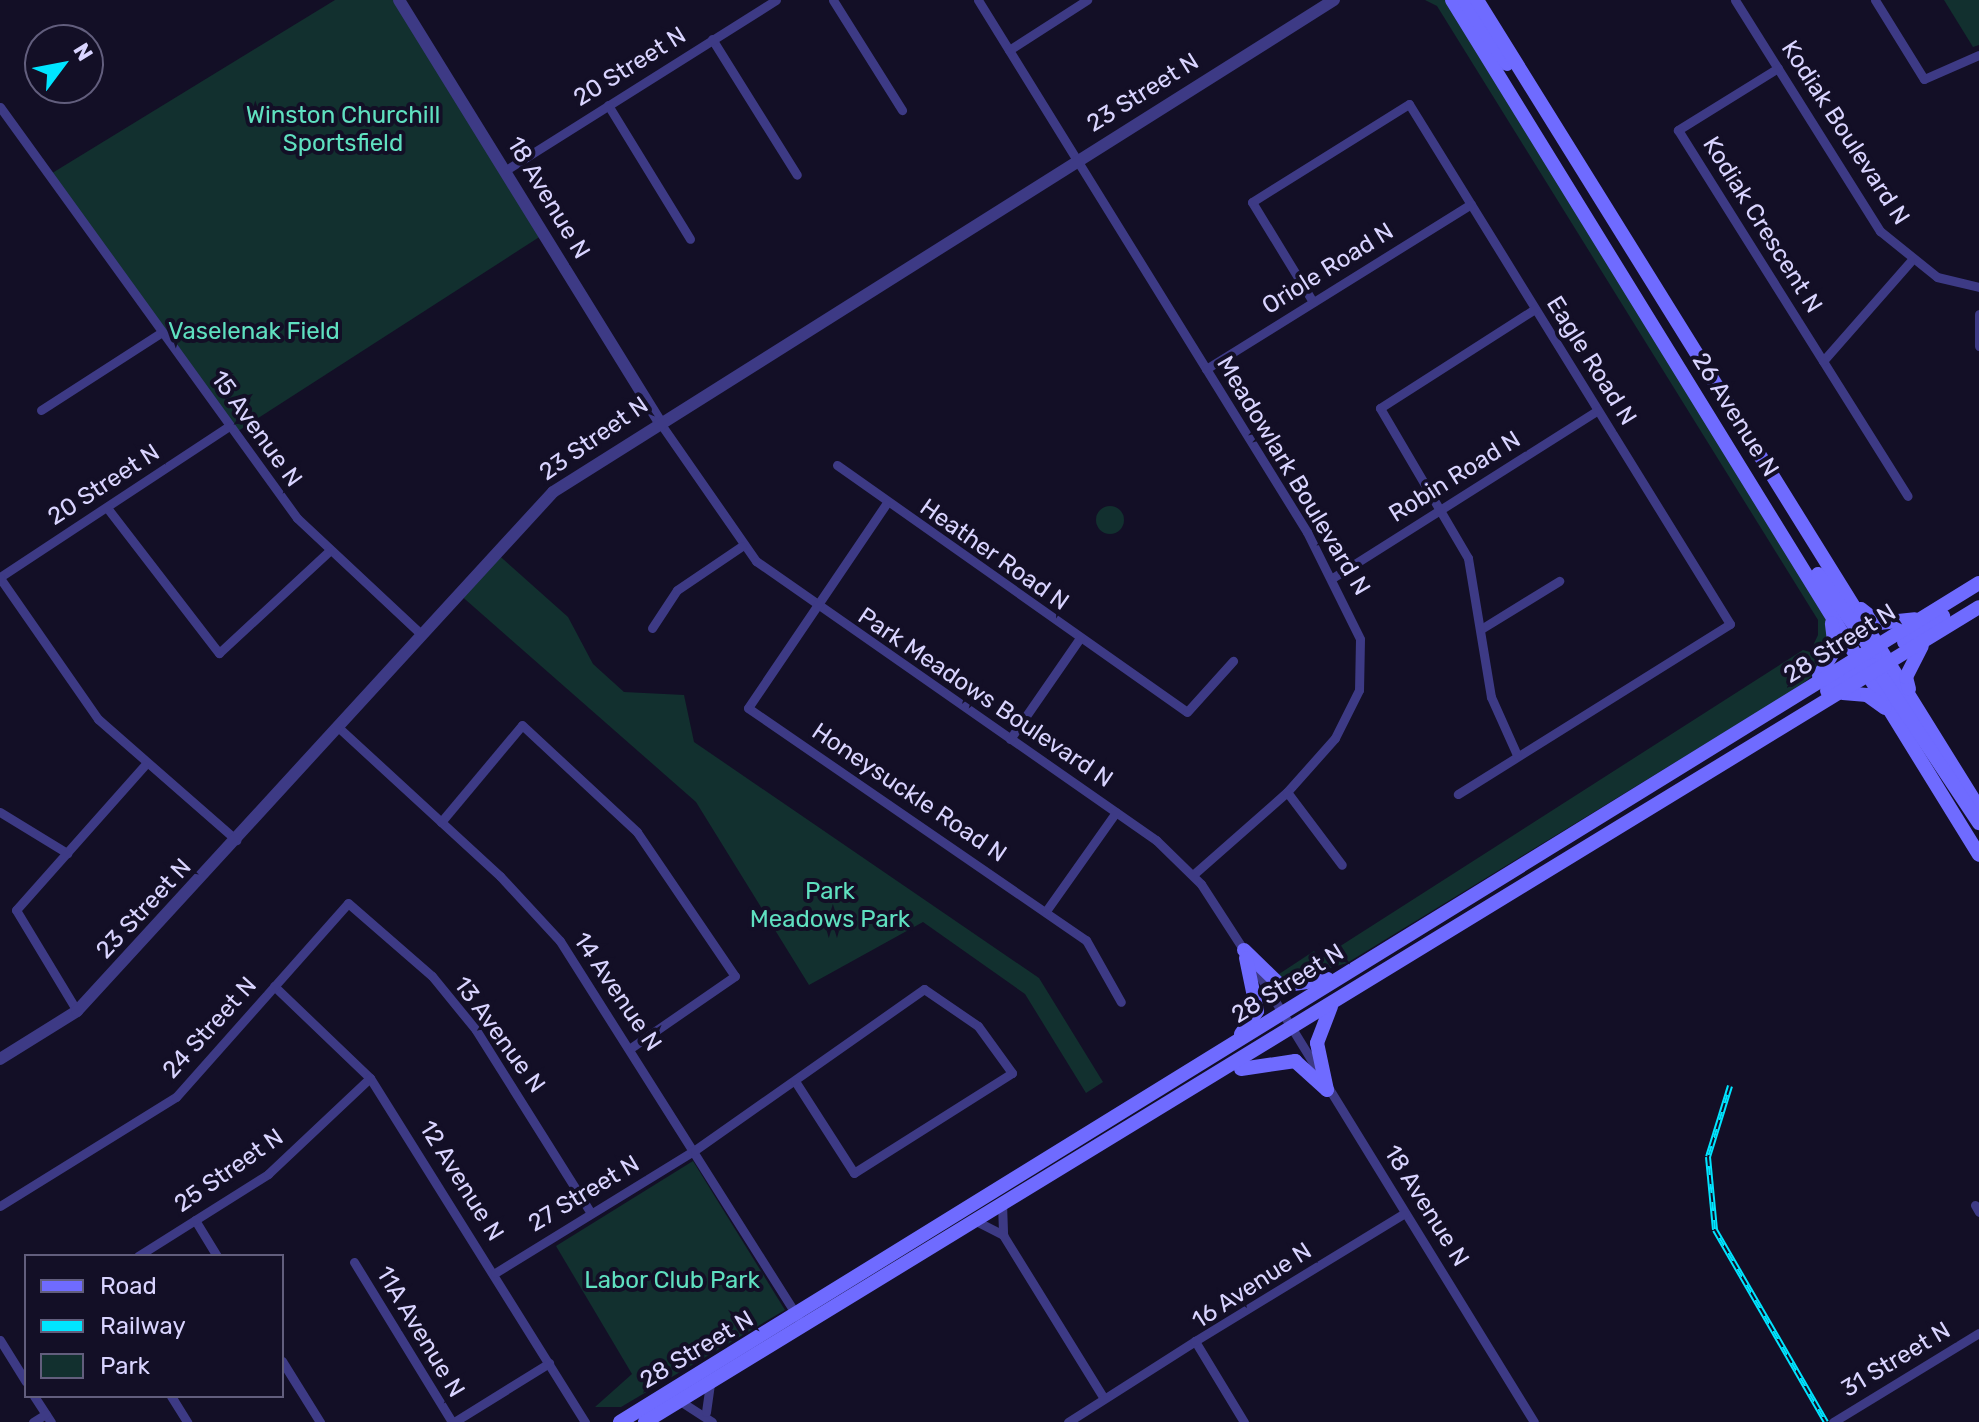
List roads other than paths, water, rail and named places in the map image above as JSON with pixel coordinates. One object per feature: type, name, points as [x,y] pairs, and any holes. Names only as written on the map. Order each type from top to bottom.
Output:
[{"type":"main road","name":"26 Avenue N","points":[[1452,0],[1817,590],[1875,660],[1910,693],[1979,808]]},
{"type":"main road","points":[[1464,0],[1530,87]]},
{"type":"main road","name":"26 Avenue N","points":[[1477,0],[1854,602],[1898,721],[1979,855]]},
{"type":"main road","points":[[1753,487],[1875,660],[1979,823]]},
{"type":"main road","points":[[1756,744],[1974,587]]},
{"type":"main road","name":"28 Street N","points":[[624,1420],[1149,1119],[1839,694],[1924,617],[1974,587]]},
{"type":"main road","points":[[1804,692],[1835,649],[1837,633],[1817,590]]},
{"type":"main road","points":[[1854,602],[1879,623],[1924,617]]},
{"type":"main road","name":"28 Street N","points":[[645,1422],[1410,931],[1804,692],[1929,638],[1979,607]]},
{"type":"main road","points":[[1910,693],[1906,677],[1929,638]]},
{"type":"main road","points":[[1839,694],[1874,697],[1898,721]]},
{"type":"main road","points":[[1292,1030],[1308,1009],[1410,931]]},
{"type":"main road","points":[[1244,950],[1281,986],[1347,973]]},
{"type":"main road","points":[[1221,1051],[1257,1011],[1244,950]]},
{"type":"main road","points":[[1327,1090],[1317,1043],[1331,1006]]},
{"type":"main road","points":[[1149,1119],[1276,1027],[1283,1014]]},
{"type":"main road","points":[[1218,1077],[1283,1059],[1327,1090]]},
{"type":"street","name":"18 Avenue N","points":[[399,0],[658,420]]},
{"type":"street","name":"20 Street N","points":[[506,170],[776,0]]},
{"type":"street","points":[[833,0],[902,110]]},
{"type":"street","name":"Meadowlark Boulevard N","points":[[978,0],[1334,577],[1360,639],[1359,690],[1335,738],[1287,792],[1193,875]]},
{"type":"street","points":[[1009,50],[1087,0]]},
{"type":"street","name":"23 Street N","points":[[0,1059],[77,1011],[547,498],[658,420],[1334,0]]},
{"type":"street","name":"Kodiak Boulevard N","points":[[1735,0],[1880,231],[1910,262],[1979,287]]},
{"type":"street","points":[[1875,0],[1924,79],[1979,55]]},
{"type":"street","points":[[712,39],[797,175]]},
{"type":"street","name":"Kodiak Crescent N","points":[[1778,68],[1678,130],[1908,496]]},
{"type":"street","name":"Eagle Road N","points":[[1313,302],[1252,202],[1409,104],[1730,624],[1458,794]]},
{"type":"street","points":[[608,105],[690,239]]},
{"type":"street","name":"15 Avenue N","points":[[2,114],[229,426],[329,551],[422,635]]},
{"type":"street","name":"Oriole Road N","points":[[1206,369],[1471,204]]},
{"type":"street","points":[[1823,361],[1910,262]]},
{"type":"street","points":[[1517,755],[1492,700],[1468,558],[1380,408],[1535,309]]},
{"type":"street","points":[[1979,314],[1979,346]]},
{"type":"street","points":[[41,410],[162,332]]},
{"type":"street","name":"Robin Road N","points":[[1334,577],[1598,410]]},
{"type":"street","name":"Park Meadows Boulevard N","points":[[658,420],[742,546],[818,608],[1116,812],[1193,875],[1283,1014]]},
{"type":"street","name":"20 Street N","points":[[0,577],[108,509],[229,426]]},
{"type":"street","name":"Heather Road N","points":[[837,465],[886,504],[1187,712],[1233,661]]},
{"type":"street","name":"Heather Road N","points":[[818,608],[886,504]]},
{"type":"street","points":[[108,509],[219,653],[329,551]]},
{"type":"street","points":[[652,628],[677,590],[742,546]]},
{"type":"street","points":[[0,577],[58,670],[144,766],[236,840]]},
{"type":"street","points":[[1481,629],[1559,581]]},
{"type":"street","name":"Honeysuckle Road N","points":[[818,608],[748,708],[1046,911],[1096,949],[1121,1002]]},
{"type":"street","points":[[1010,739],[1080,638]]},
{"type":"street","points":[[441,822],[522,725],[637,832],[735,976],[632,1047]]},
{"type":"street","name":"14 Avenue N","points":[[339,728],[540,917],[632,1047],[801,1320]]},
{"type":"street","points":[[77,1011],[16,910],[144,766]]},
{"type":"street","points":[[1287,792],[1342,865]]},
{"type":"street","points":[[0,812],[67,853]]},
{"type":"street","points":[[1046,911],[1116,812]]},
{"type":"street","name":"24 Street N","points":[[0,1206],[176,1097],[348,903]]},
{"type":"street","name":"13 Avenue N","points":[[348,903],[432,976],[476,1030],[591,1213]]},
{"type":"street","name":"12 Avenue N","points":[[274,986],[370,1078],[586,1422]]},
{"type":"street","name":"27 Street N","points":[[495,1273],[695,1150],[924,989],[978,1026],[1012,1073],[854,1173],[795,1081]]},
{"type":"street","name":"18 Avenue N","points":[[1283,1014],[1534,1422]]},
{"type":"street","name":"25 Street N","points":[[141,1254],[268,1174],[370,1078]]},
{"type":"street","points":[[1002,1203],[1003,1235],[1103,1397]]},
{"type":"street","name":"16 Avenue N","points":[[1244,1422],[1195,1341],[1405,1213]]},
{"type":"street","points":[[195,1220],[216,1254]]},
{"type":"street","points":[[974,1220],[1003,1235]]},
{"type":"street","name":"11A Avenue N","points":[[354,1262],[453,1422]]},
{"type":"street","name":"31 Street N","points":[[1833,1422],[1979,1333]]},
{"type":"street","points":[[0,1340],[24,1379]]},
{"type":"street","points":[[1068,1422],[1195,1341]]},
{"type":"street","points":[[453,1422],[549,1363]]},
{"type":"street","points":[[284,1364],[320,1422]]},
{"type":"street","points":[[706,1412],[710,1383]]},
{"type":"street","points":[[33,1422],[48,1418],[35,1398]]},
{"type":"street","points":[[172,1398],[187,1422]]},
{"type":"street","points":[[680,1401],[706,1412],[712,1422]]},
{"type":"street","points":[[613,1422],[624,1420]]},
{"type":"railway","points":[[1730,1086],[1708,1157],[1715,1230],[1826,1422]]},
{"type":"park label","name":"Winston Churchill Sportsfield","points":[[343,130]]},
{"type":"park label","name":"Vaselenak Field","points":[[254,332]]},
{"type":"park label","name":"Park Meadows Park","points":[[830,906]]},
{"type":"park label","name":"Labor Club Park","points":[[672,1281]]}]
